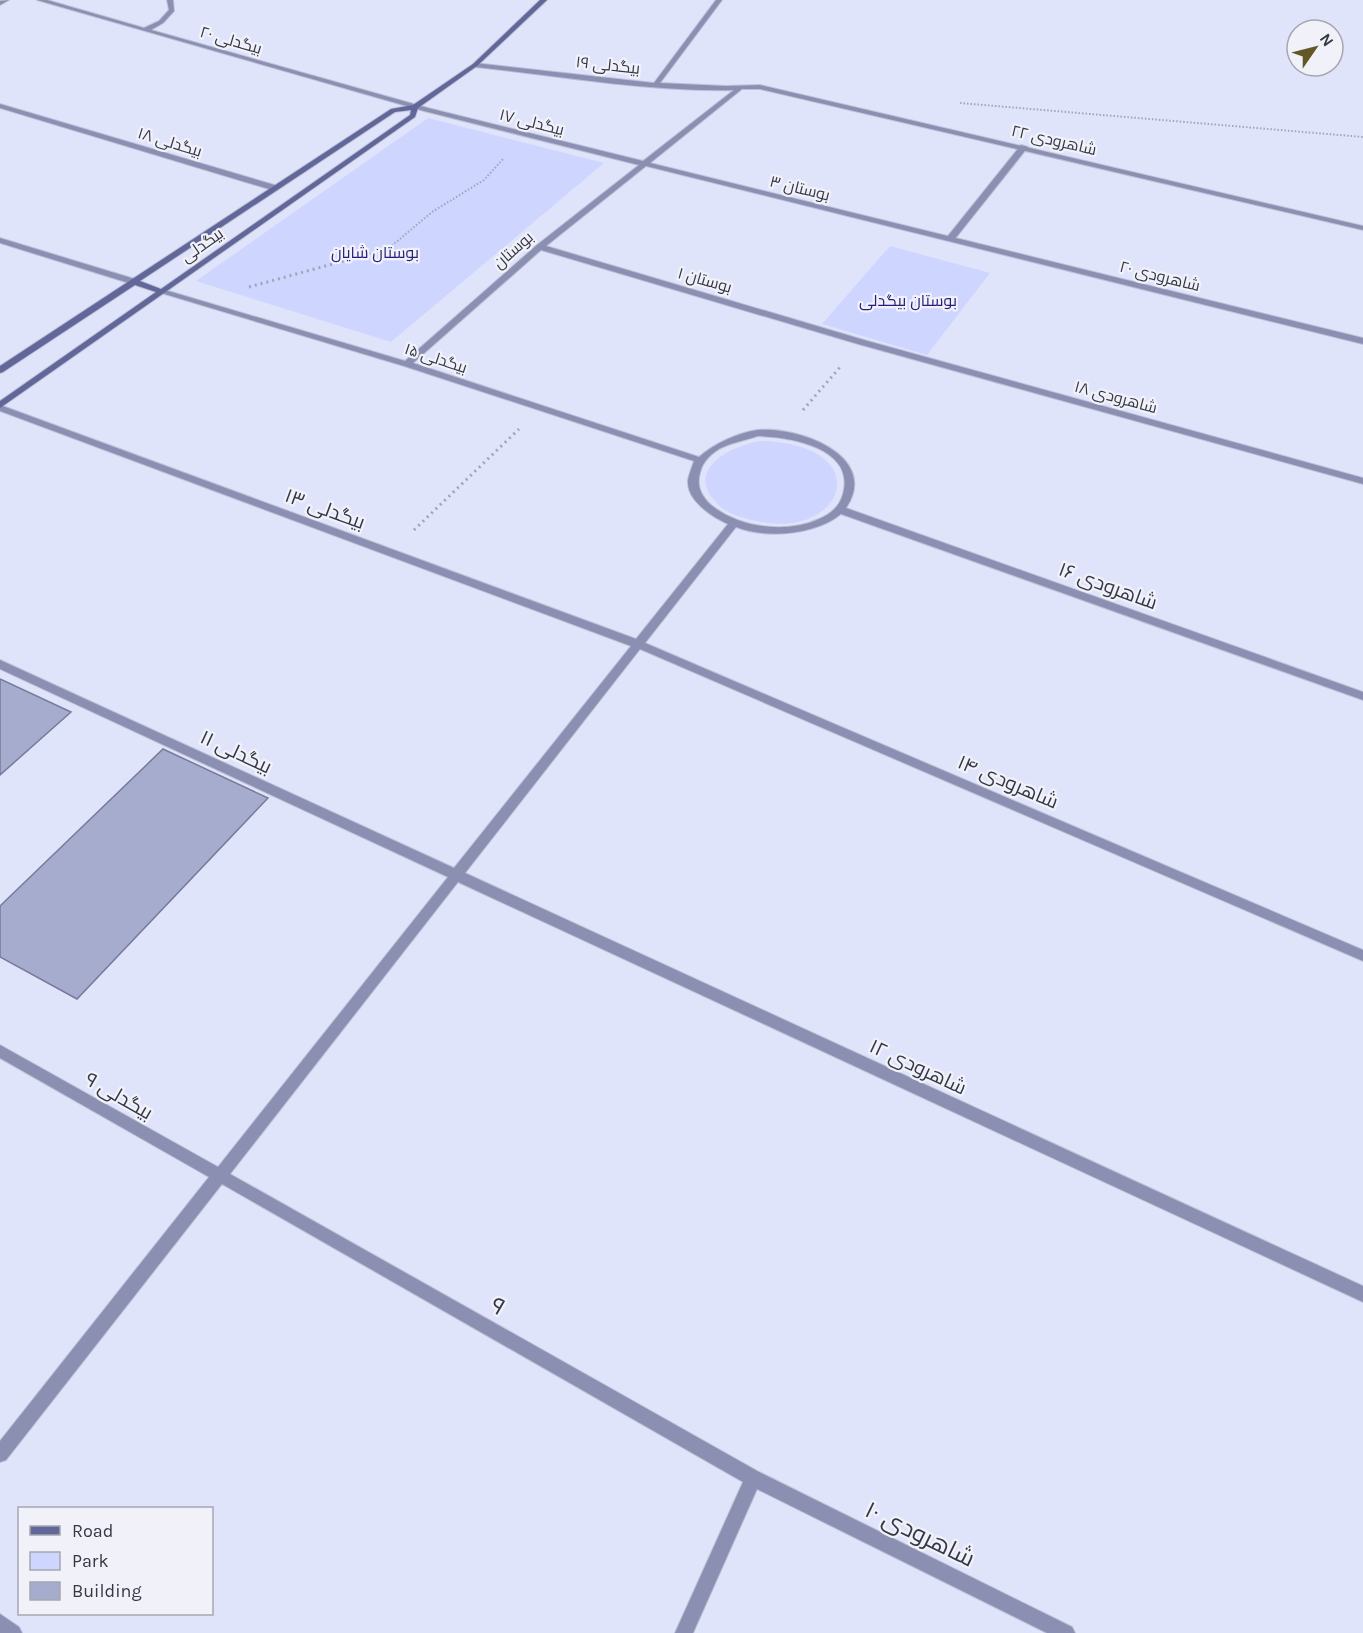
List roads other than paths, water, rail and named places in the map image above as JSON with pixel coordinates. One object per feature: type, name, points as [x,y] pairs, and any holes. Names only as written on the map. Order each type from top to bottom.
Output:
[{"type":"main road","name":"بیگدلی","points":[[0,370],[393,110],[415,107],[475,65],[544,0]]},
{"type":"main road","name":"بیگدلی","points":[[0,406],[413,116],[415,107]]},
{"type":"main road","points":[[135,282],[162,292]]},
{"type":"street","points":[[0,3],[6,0]]},
{"type":"street","name":"بیگدلی ۲۰","points":[[40,0],[415,107]]},
{"type":"street","points":[[144,30],[161,22],[172,10],[170,0]]},
{"type":"street","points":[[657,83],[719,0]]},
{"type":"street","name":"بیگدلی ۱۹","points":[[475,65],[657,83],[739,88]]},
{"type":"street","name":"شاهرودی ۲۲","points":[[739,88],[760,87],[1363,228]]},
{"type":"street","name":"بوستان","points":[[407,364],[540,247],[642,163],[739,88]]},
{"type":"street","name":"بیگدلی ۱۸","points":[[0,106],[275,188]]},
{"type":"street","name":"بیگدلی ۱۷","points":[[415,107],[642,163]]},
{"type":"street","points":[[951,238],[1024,147]]},
{"type":"street","name":"بوستان ۳","points":[[642,163],[951,238]]},
{"type":"street","name":"شاهرودی ۲۰","points":[[951,238],[1363,341]]},
{"type":"street","points":[[0,240],[135,282]]},
{"type":"street","name":"بوستان ۱","points":[[540,247],[861,342]]},
{"type":"street","name":"بیگدلی ۱۵","points":[[162,292],[407,364],[699,460]]},
{"type":"street","name":"شاهرودی ۱۸","points":[[861,342],[1363,481]]},
{"type":"street","name":"بیگدلی ۱۳","points":[[0,406],[638,644]]},
{"type":"street","points":[[757,434],[783,434],[807,439],[828,449],[843,462],[851,478],[850,495],[841,510],[823,522],[800,530],[772,532],[745,529],[704,507],[694,492],[693,475],[699,460],[713,447],[733,438],[757,434]]},
{"type":"street","name":"شاهرودی ۱۶","points":[[841,510],[1363,696]]},
{"type":"street","points":[[0,1454],[733,524]]},
{"type":"street","name":"شاهرودی ۱۴","points":[[638,644],[1363,956]]},
{"type":"street","name":"بیگدلی ۱۱","points":[[0,664],[456,875]]},
{"type":"street","name":"شاهرودی ۱۲","points":[[456,875],[1363,1294]]},
{"type":"street","name":"بیگدلی ۹","points":[[0,1051],[219,1175]]},
{"type":"street","name":"۹","points":[[219,1175],[753,1478]]},
{"type":"street","points":[[684,1633],[753,1478]]},
{"type":"street","name":"شاهرودی ۱۰","points":[[753,1478],[1066,1633]]},
{"type":"street","points":[[0,1623],[13,1633]]},
{"type":"park label","name":"بوستان شایان","points":[[375,252]]},
{"type":"park label","name":"بوستان بیگدلی","points":[[908,300]]}]
